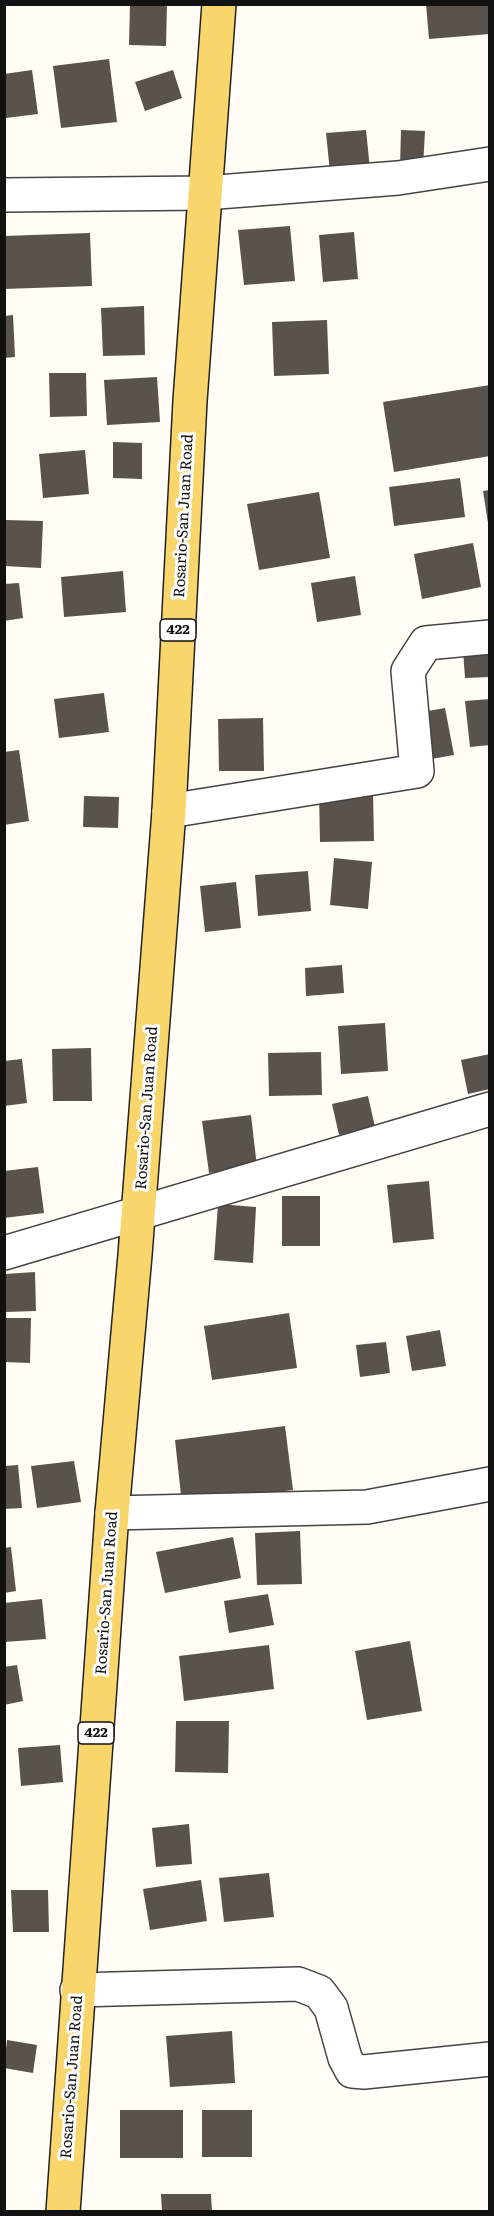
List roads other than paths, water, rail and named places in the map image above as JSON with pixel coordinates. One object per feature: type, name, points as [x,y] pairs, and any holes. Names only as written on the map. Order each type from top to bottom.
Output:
[{"type":"main road","name":"Rosario-San Juan Road","points":[[63,2211],[112,1513],[139,1212],[169,811],[190,401],[219,4]]},
{"type":"street","points":[[4,195],[205,193],[398,178],[489,164]]},
{"type":"street","points":[[169,811],[417,771],[408,671],[426,643],[489,637]]},
{"type":"street","points":[[4,1253],[489,1109]]},
{"type":"street","points":[[112,1513],[367,1507],[489,1484]]},
{"type":"street","points":[[77,1990],[298,1984],[320,1992],[331,2008],[345,2058],[352,2071],[364,2072],[489,2059]]}]
